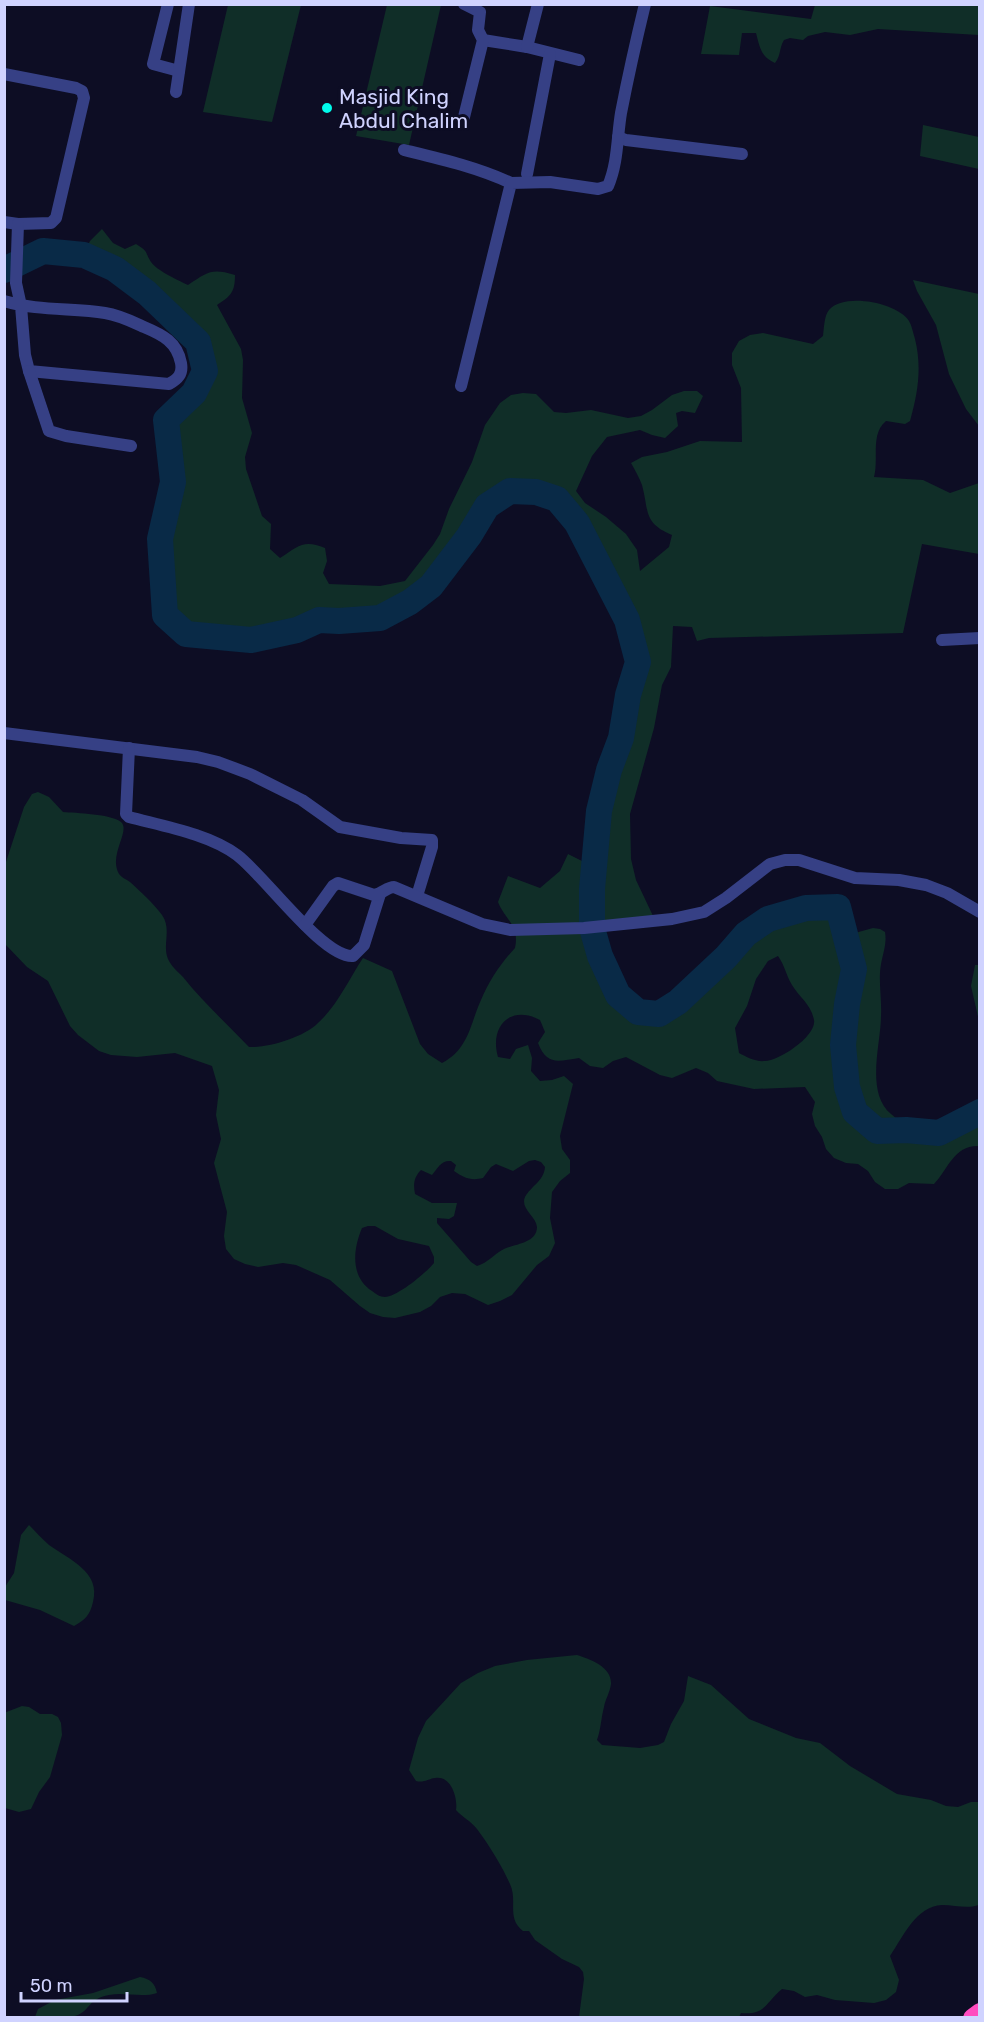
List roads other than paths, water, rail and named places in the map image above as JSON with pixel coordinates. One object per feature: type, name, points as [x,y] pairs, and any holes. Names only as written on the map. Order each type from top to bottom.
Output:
[{"type":"highway","points":[[972,2018],[980,2012]]},
{"type":"street","points":[[168,4],[153,64],[179,71]]},
{"type":"street","points":[[464,4],[480,12],[478,30],[483,40],[464,117]]},
{"type":"street","points":[[527,47],[538,4]]},
{"type":"street","points":[[404,150],[486,171],[511,183],[550,182],[598,189],[606,188],[612,178],[633,53],[645,4]]},
{"type":"street","points":[[176,92],[185,5]]},
{"type":"street","points":[[483,40],[527,47],[579,60]]},
{"type":"street","points":[[527,174],[550,54]]},
{"type":"street","points":[[4,74],[76,88],[84,98],[56,218],[51,223],[17,229],[4,222]]},
{"type":"street","points":[[618,136],[626,140],[742,154]]},
{"type":"street","points":[[461,386],[511,183]]},
{"type":"street","points":[[17,229],[16,283],[21,306],[25,355],[47,427],[51,432],[131,446]]},
{"type":"street","points":[[4,301],[21,306],[107,313],[126,318],[164,335],[177,348],[182,365],[181,374],[177,380],[169,384],[29,371]]},
{"type":"street","points":[[942,640],[980,638]]},
{"type":"street","points":[[4,733],[197,757],[218,762],[250,774],[302,800],[339,827],[401,838],[432,840],[432,847],[417,896]]},
{"type":"street","points":[[129,748],[126,814],[129,817],[216,842],[238,855],[305,925],[334,950],[345,956],[353,956],[363,945],[380,894]]},
{"type":"street","points":[[305,925],[335,883],[374,895],[394,887],[482,924],[510,930],[616,926],[704,912],[726,898],[763,868],[785,860],[799,860],[855,878],[899,880],[926,885],[947,893],[980,912]]},
{"type":"waterway","points":[[4,270],[43,251],[84,255],[115,269],[147,293],[198,342],[205,371],[194,393],[166,420],[173,482],[160,539],[165,615],[186,634],[251,640],[297,630],[319,620],[380,618],[410,602],[431,586],[469,536],[487,506],[510,491],[536,492],[557,499],[577,523],[627,620],[638,662],[628,695],[621,738],[609,770],[599,811],[592,889],[592,928],[600,956],[618,995],[638,1012],[659,1014],[678,1002],[726,957],[746,934],[768,919],[806,908],[838,907],[854,969],[847,1004],[843,1045],[847,1087],[855,1112],[877,1131],[906,1130],[939,1133],[980,1112]]},
{"type":"place","name":"Masjid King Abdul Chalim","points":[[327,108]]}]
